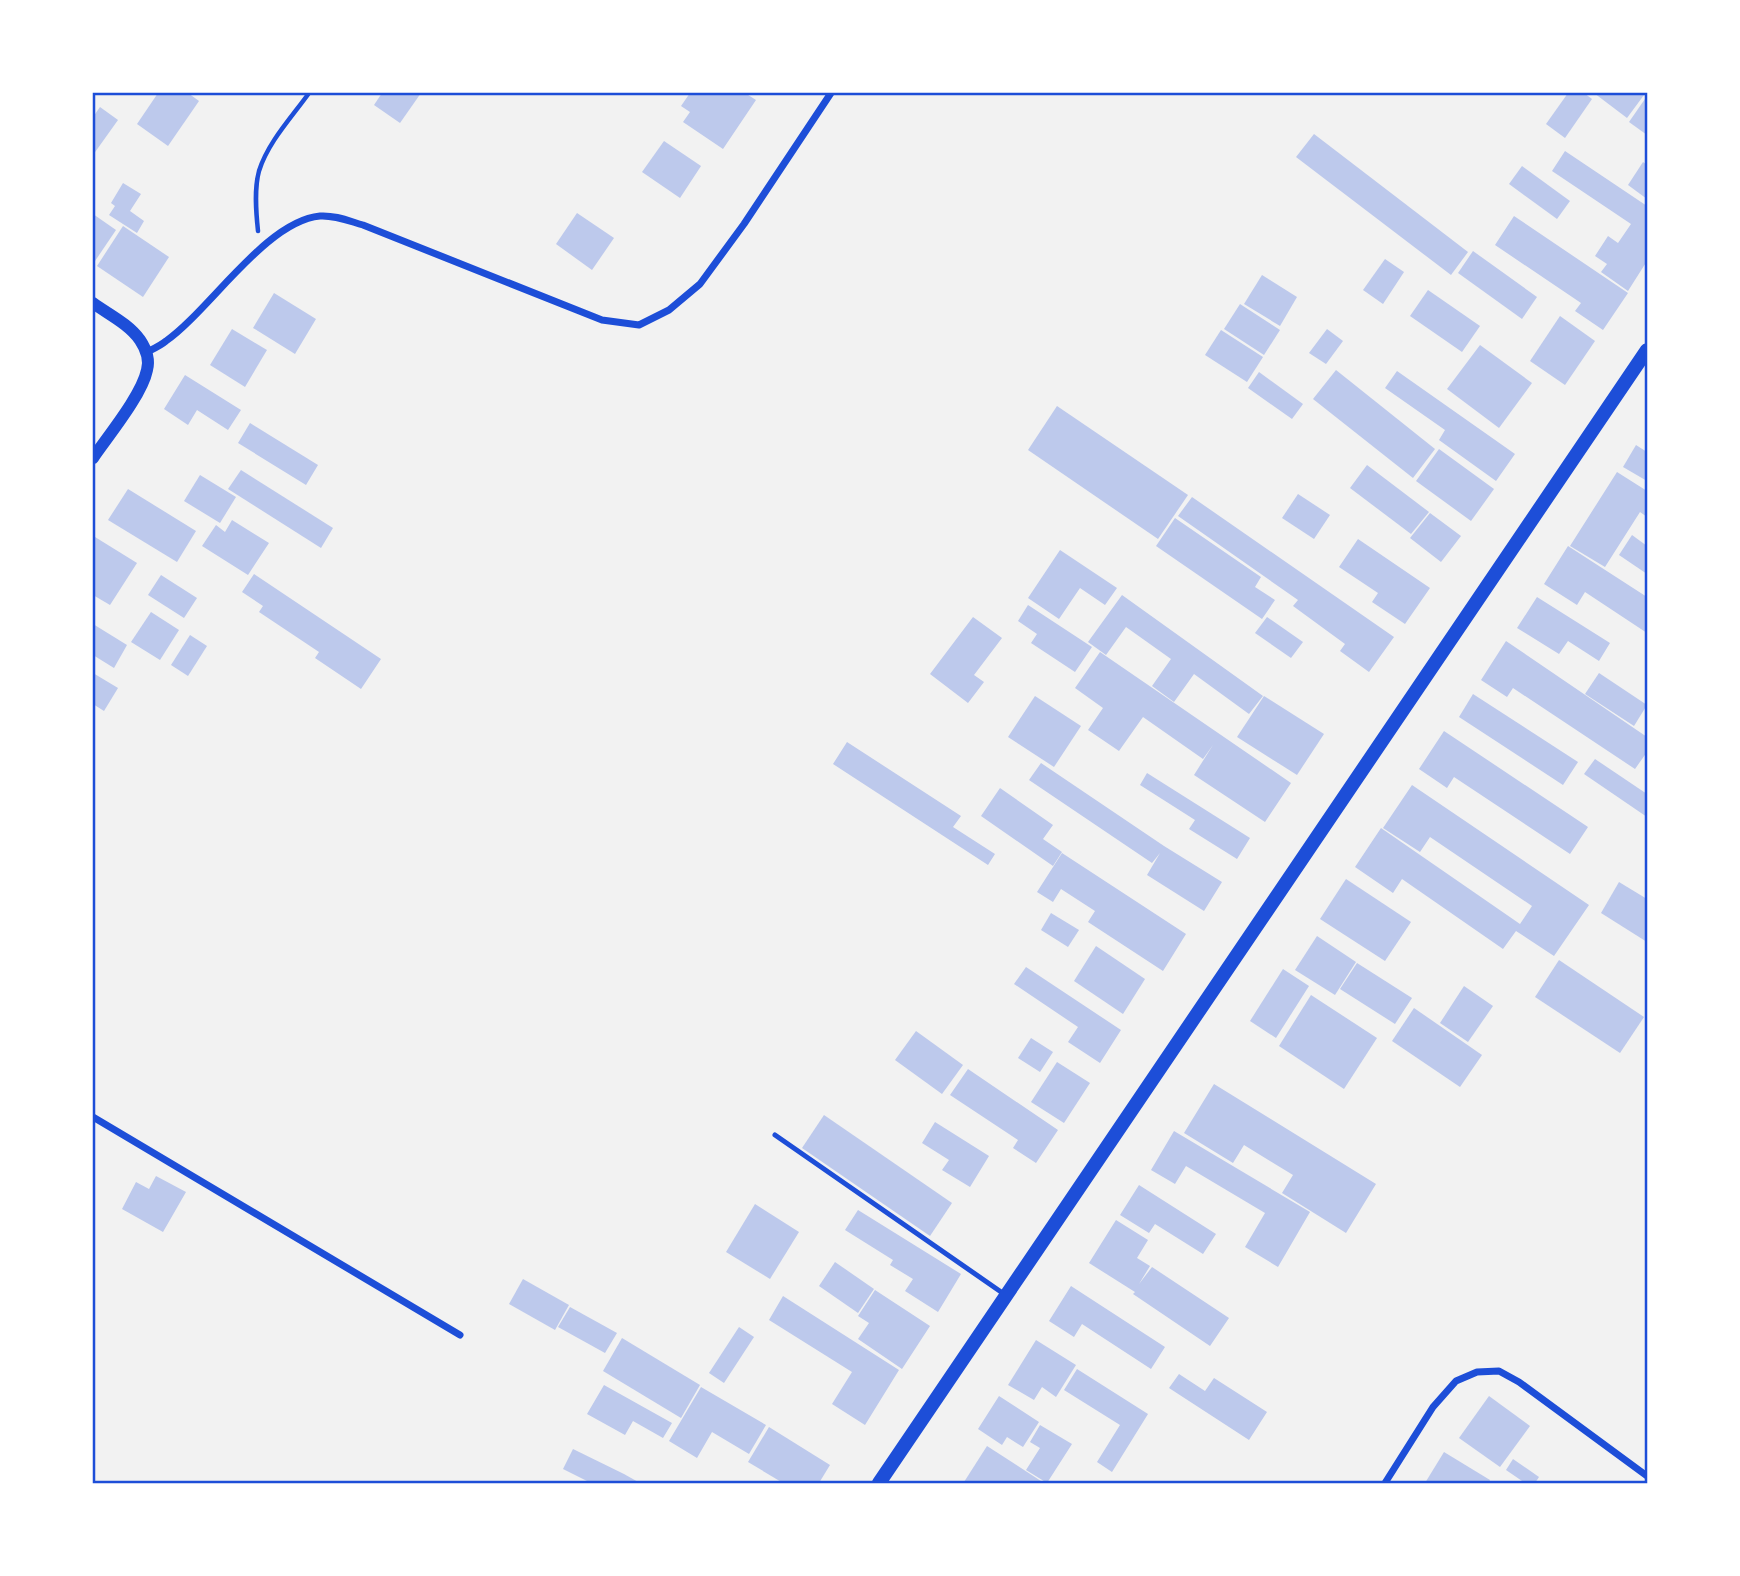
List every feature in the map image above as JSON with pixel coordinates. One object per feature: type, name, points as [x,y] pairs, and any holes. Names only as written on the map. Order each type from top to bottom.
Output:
[{"type":"main road","points":[[879,1483],[1647,350]]},
{"type":"street","points":[[147,352],[167,341],[279,233],[299,222],[320,216],[342,218],[601,320],[639,325],[668,310],[700,284],[744,224],[831,93]]},
{"type":"street","points":[[93,303],[126,325],[138,337],[147,352],[148,369],[139,391],[93,458]]},
{"type":"street","points":[[93,1117],[460,1335]]},
{"type":"street","points":[[1385,1483],[1433,1407],[1455,1381],[1477,1372],[1499,1371],[1519,1382],[1647,1476]]},
{"type":"lane","points":[[775,1135],[1007,1296]]},
{"type":"path","points":[[266,244],[258,230],[258,173],[265,156],[309,93]]},
{"type":"building","points":[[158,93],[188,93],[199,101],[168,146],[137,124]]},
{"type":"building","points":[[382,93],[421,93],[400,123],[374,105]]},
{"type":"building","points":[[690,93],[745,93],[756,100],[723,149],[683,122],[690,112],[681,106]]},
{"type":"building","points":[[1568,93],[1584,93],[1592,99],[1565,138],[1546,124]]},
{"type":"building","points":[[1594,93],[1641,93],[1644,95],[1627,118]]},
{"type":"building","points":[[1647,96],[1647,135],[1629,122]]},
{"type":"building","points":[[100,107],[118,120],[93,155],[93,117]]},
{"type":"building","points":[[1314,134],[1468,252],[1451,275],[1296,157]]},
{"type":"building","points":[[664,141],[701,166],[680,198],[642,172]]},
{"type":"building","points":[[1565,151],[1647,206],[1647,261],[1628,291],[1601,272],[1607,264],[1595,256],[1608,236],[1618,243],[1631,224],[1552,171]]},
{"type":"building","points":[[1643,162],[1647,165],[1647,199],[1628,185]]},
{"type":"building","points":[[1522,166],[1570,201],[1557,219],[1509,184]]},
{"type":"building","points":[[123,183],[141,194],[130,211],[144,221],[137,233],[109,215],[115,206],[111,203]]},
{"type":"building","points":[[577,213],[614,238],[592,270],[556,244]]},
{"type":"building","points":[[93,214],[116,230],[93,264]]},
{"type":"building","points":[[1514,216],[1628,293],[1603,330],[1575,311],[1581,303],[1495,245]]},
{"type":"building","points":[[123,226],[169,257],[143,297],[97,266]]},
{"type":"building","points":[[1473,251],[1537,297],[1522,319],[1458,273]]},
{"type":"building","points":[[1385,259],[1404,272],[1383,304],[1363,290]]},
{"type":"building","points":[[1262,275],[1297,297],[1280,326],[1244,304]]},
{"type":"building","points":[[1428,290],[1480,326],[1462,352],[1410,316]]},
{"type":"building","points":[[274,293],[316,319],[295,354],[253,328]]},
{"type":"building","points":[[1240,304],[1280,330],[1264,355],[1224,329]]},
{"type":"building","points":[[1560,316],[1595,341],[1565,385],[1530,361]]},
{"type":"building","points":[[232,329],[267,350],[245,387],[210,365]]},
{"type":"building","points":[[1327,329],[1343,341],[1326,364],[1309,353]]},
{"type":"building","points":[[1221,330],[1263,357],[1247,382],[1205,355]]},
{"type":"building","points":[[1480,345],[1532,383],[1499,428],[1447,389]]},
{"type":"building","points":[[1336,370],[1435,449],[1413,478],[1313,399]]},
{"type":"building","points":[[1397,371],[1515,454],[1496,481],[1439,440],[1445,430],[1385,388]]},
{"type":"building","points":[[1259,372],[1303,404],[1292,419],[1248,388]]},
{"type":"building","points":[[185,375],[241,410],[228,430],[197,410],[188,425],[164,409]]},
{"type":"building","points":[[1057,406],[1188,495],[1158,539],[1028,450]]},
{"type":"building","points":[[250,423],[318,465],[306,485],[238,443]]},
{"type":"building","points":[[1636,445],[1647,452],[1647,481],[1623,467]]},
{"type":"building","points":[[1439,449],[1494,489],[1471,521],[1416,481]]},
{"type":"building","points":[[1367,465],[1429,512],[1411,534],[1350,488]]},
{"type":"building","points":[[241,470],[333,528],[321,548],[228,489]]},
{"type":"building","points":[[1617,472],[1647,491],[1647,517],[1640,512],[1605,567],[1570,546]]},
{"type":"building","points":[[200,475],[236,497],[220,523],[184,501]]},
{"type":"building","points":[[128,489],[196,531],[177,562],[108,520]]},
{"type":"building","points":[[1298,494],[1330,515],[1314,539],[1282,518]]},
{"type":"building","points":[[1192,497],[1394,637],[1369,672],[1340,651],[1345,644],[1293,606],[1298,600],[1178,516]]},
{"type":"building","points":[[1430,513],[1461,536],[1441,562],[1410,538]]},
{"type":"building","points":[[1175,518],[1261,577],[1255,587],[1275,600],[1262,619],[1156,546]]},
{"type":"building","points":[[232,520],[269,543],[248,575],[202,546],[216,525],[225,532]]},
{"type":"building","points":[[1632,535],[1647,546],[1647,574],[1619,555]]},
{"type":"building","points":[[95,537],[137,563],[110,605],[93,595]]},
{"type":"building","points":[[1358,539],[1430,588],[1405,624],[1372,602],[1378,593],[1339,567]]},
{"type":"building","points":[[1568,546],[1647,597],[1647,633],[1585,592],[1577,605],[1544,584]]},
{"type":"building","points":[[1060,550],[1117,588],[1105,605],[1080,588],[1059,619],[1028,598]]},
{"type":"building","points":[[254,574],[381,659],[361,689],[315,658],[319,652],[259,612],[263,606],[242,592]]},
{"type":"building","points":[[161,575],[197,598],[184,618],[148,595]]},
{"type":"building","points":[[1122,595],[1263,696],[1249,714],[1194,674],[1174,702],[1152,686],[1171,659],[1126,627],[1106,655],[1088,642]]},
{"type":"building","points":[[1537,597],[1610,643],[1599,661],[1568,641],[1559,654],[1517,628]]},
{"type":"building","points":[[1028,605],[1092,647],[1075,672],[1031,643],[1037,634],[1018,621]]},
{"type":"building","points":[[151,612],[179,630],[160,660],[131,642]]},
{"type":"building","points":[[973,617],[1002,638],[974,675],[984,682],[968,703],[930,674]]},
{"type":"building","points":[[1267,617],[1303,642],[1291,658],[1255,633]]},
{"type":"building","points":[[93,624],[127,645],[114,668],[93,655]]},
{"type":"building","points":[[190,635],[207,646],[188,676],[171,665]]},
{"type":"building","points":[[1506,641],[1647,737],[1647,752],[1635,769],[1513,688],[1507,697],[1481,680]]},
{"type":"building","points":[[1100,652],[1291,783],[1265,822],[1194,775],[1213,745],[1203,759],[1143,717],[1119,751],[1088,730],[1103,708],[1075,688]]},
{"type":"building","points":[[93,673],[118,688],[104,711],[93,704]]},
{"type":"building","points":[[1599,673],[1647,705],[1634,726],[1585,694]]},
{"type":"building","points":[[1473,694],[1578,762],[1563,785],[1459,717]]},
{"type":"building","points":[[1035,696],[1081,726],[1054,767],[1008,737]]},
{"type":"building","points":[[1264,696],[1324,734],[1297,775],[1237,737]]},
{"type":"building","points":[[1444,731],[1588,827],[1570,854],[1454,777],[1447,788],[1419,769]]},
{"type":"building","points":[[847,742],[961,816],[953,827],[995,854],[988,865],[833,764]]},
{"type":"building","points":[[1595,759],[1647,794],[1647,817],[1584,774]]},
{"type":"building","points":[[1041,763],[1222,882],[1204,911],[1147,875],[1160,853],[1152,863],[1029,780]]},
{"type":"building","points":[[1147,773],[1250,838],[1237,859],[1189,829],[1195,820],[1140,785]]},
{"type":"building","points":[[1412,785],[1589,905],[1554,956],[1516,931],[1503,949],[1402,879],[1393,893],[1355,867],[1381,828],[1520,924],[1532,906],[1430,837],[1420,852],[1383,828]]},
{"type":"building","points":[[1000,788],[1053,825],[1043,839],[1062,852],[1053,866],[981,816]]},
{"type":"building","points":[[1062,853],[1186,934],[1163,971],[1088,922],[1095,911],[1061,889],[1053,902],[1037,892]]},
{"type":"building","points":[[1346,879],[1411,922],[1385,961],[1320,919]]},
{"type":"building","points":[[1619,882],[1647,899],[1647,942],[1601,913]]},
{"type":"building","points":[[1051,913],[1079,930],[1068,947],[1041,930]]},
{"type":"building","points":[[1317,936],[1356,962],[1335,995],[1295,970]]},
{"type":"building","points":[[1096,946],[1145,979],[1123,1014],[1074,981]]},
{"type":"building","points":[[1559,960],[1644,1017],[1620,1053],[1535,997]]},
{"type":"building","points":[[1357,963],[1412,998],[1395,1024],[1340,989]]},
{"type":"building","points":[[1026,967],[1121,1030],[1100,1063],[1068,1042],[1078,1027],[1014,984]]},
{"type":"building","points":[[1283,969],[1309,986],[1276,1038],[1250,1021]]},
{"type":"building","points":[[1464,986],[1493,1006],[1468,1042],[1440,1023]]},
{"type":"building","points":[[1311,995],[1377,1038],[1344,1089],[1279,1046]]},
{"type":"building","points":[[1414,1008],[1482,1055],[1460,1087],[1392,1041]]},
{"type":"building","points":[[916,1031],[963,1065],[942,1094],[895,1060]]},
{"type":"building","points":[[1031,1038],[1053,1052],[1040,1072],[1018,1058]]},
{"type":"building","points":[[1057,1062],[1090,1083],[1064,1123],[1031,1102]]},
{"type":"building","points":[[968,1069],[1058,1130],[1036,1163],[1013,1148],[1018,1140],[950,1095]]},
{"type":"building","points":[[1214,1084],[1376,1184],[1346,1233],[1282,1193],[1293,1175],[1244,1145],[1233,1163],[1184,1133]]},
{"type":"building","points":[[824,1115],[952,1203],[930,1236],[802,1148]]},
{"type":"building","points":[[935,1122],[989,1156],[970,1187],[942,1170],[949,1160],[922,1143]]},
{"type":"building","points":[[1174,1131],[1310,1212],[1278,1267],[1245,1247],[1265,1213],[1186,1166],[1175,1184],[1151,1170]]},
{"type":"building","points":[[156,1176],[186,1192],[163,1232],[122,1209],[136,1182],[149,1189]]},
{"type":"building","points":[[1139,1185],[1216,1234],[1203,1254],[1155,1224],[1149,1233],[1120,1215]]},
{"type":"building","points":[[755,1204],[799,1232],[770,1279],[726,1252]]},
{"type":"building","points":[[858,1210],[961,1274],[938,1312],[905,1291],[913,1279],[890,1265],[893,1260],[845,1230]]},
{"type":"building","points":[[1116,1220],[1148,1240],[1137,1258],[1150,1266],[1139,1284],[1152,1267],[1229,1318],[1210,1346],[1133,1294],[1135,1292],[1089,1263]]},
{"type":"building","points":[[835,1262],[874,1289],[858,1313],[819,1286]]},
{"type":"building","points":[[523,1279],[569,1305],[555,1330],[509,1304]]},
{"type":"building","points":[[1071,1286],[1165,1347],[1151,1369],[1082,1324],[1074,1337],[1049,1321]]},
{"type":"building","points":[[875,1290],[930,1326],[902,1369],[858,1339],[869,1323],[858,1316]]},
{"type":"building","points":[[783,1296],[899,1370],[865,1425],[832,1404],[852,1372],[769,1320]]},
{"type":"building","points":[[570,1307],[617,1333],[605,1353],[558,1327]]},
{"type":"building","points":[[739,1327],[754,1337],[724,1383],[709,1373]]},
{"type":"building","points":[[622,1338],[700,1385],[681,1418],[603,1371]]},
{"type":"building","points":[[1036,1340],[1076,1365],[1056,1397],[1042,1387],[1034,1400],[1008,1385]]},
{"type":"building","points":[[1077,1369],[1148,1414],[1112,1472],[1097,1462],[1120,1425],[1064,1390]]},
{"type":"building","points":[[1179,1374],[1205,1391],[1214,1378],[1267,1412],[1249,1440],[1169,1388]]},
{"type":"building","points":[[604,1385],[672,1423],[663,1438],[633,1421],[625,1435],[587,1414]]},
{"type":"building","points":[[701,1387],[766,1425],[749,1454],[712,1432],[697,1458],[669,1441]]},
{"type":"building","points":[[999,1396],[1039,1422],[1023,1447],[1007,1437],[1002,1445],[978,1429]]},
{"type":"building","points":[[1489,1396],[1530,1426],[1500,1467],[1459,1438]]},
{"type":"building","points":[[1040,1425],[1072,1444],[1047,1483],[1026,1470],[1040,1448],[1030,1442]]},
{"type":"building","points":[[769,1427],[830,1465],[819,1483],[783,1483],[748,1462]]},
{"type":"building","points":[[987,1446],[1044,1483],[964,1482]]},
{"type":"building","points":[[573,1449],[640,1483],[591,1483],[563,1469]]},
{"type":"building","points":[[1444,1452],[1490,1480],[1489,1483],[1425,1483]]},
{"type":"building","points":[[1513,1459],[1539,1477],[1535,1483],[1525,1483],[1506,1470]]}]
